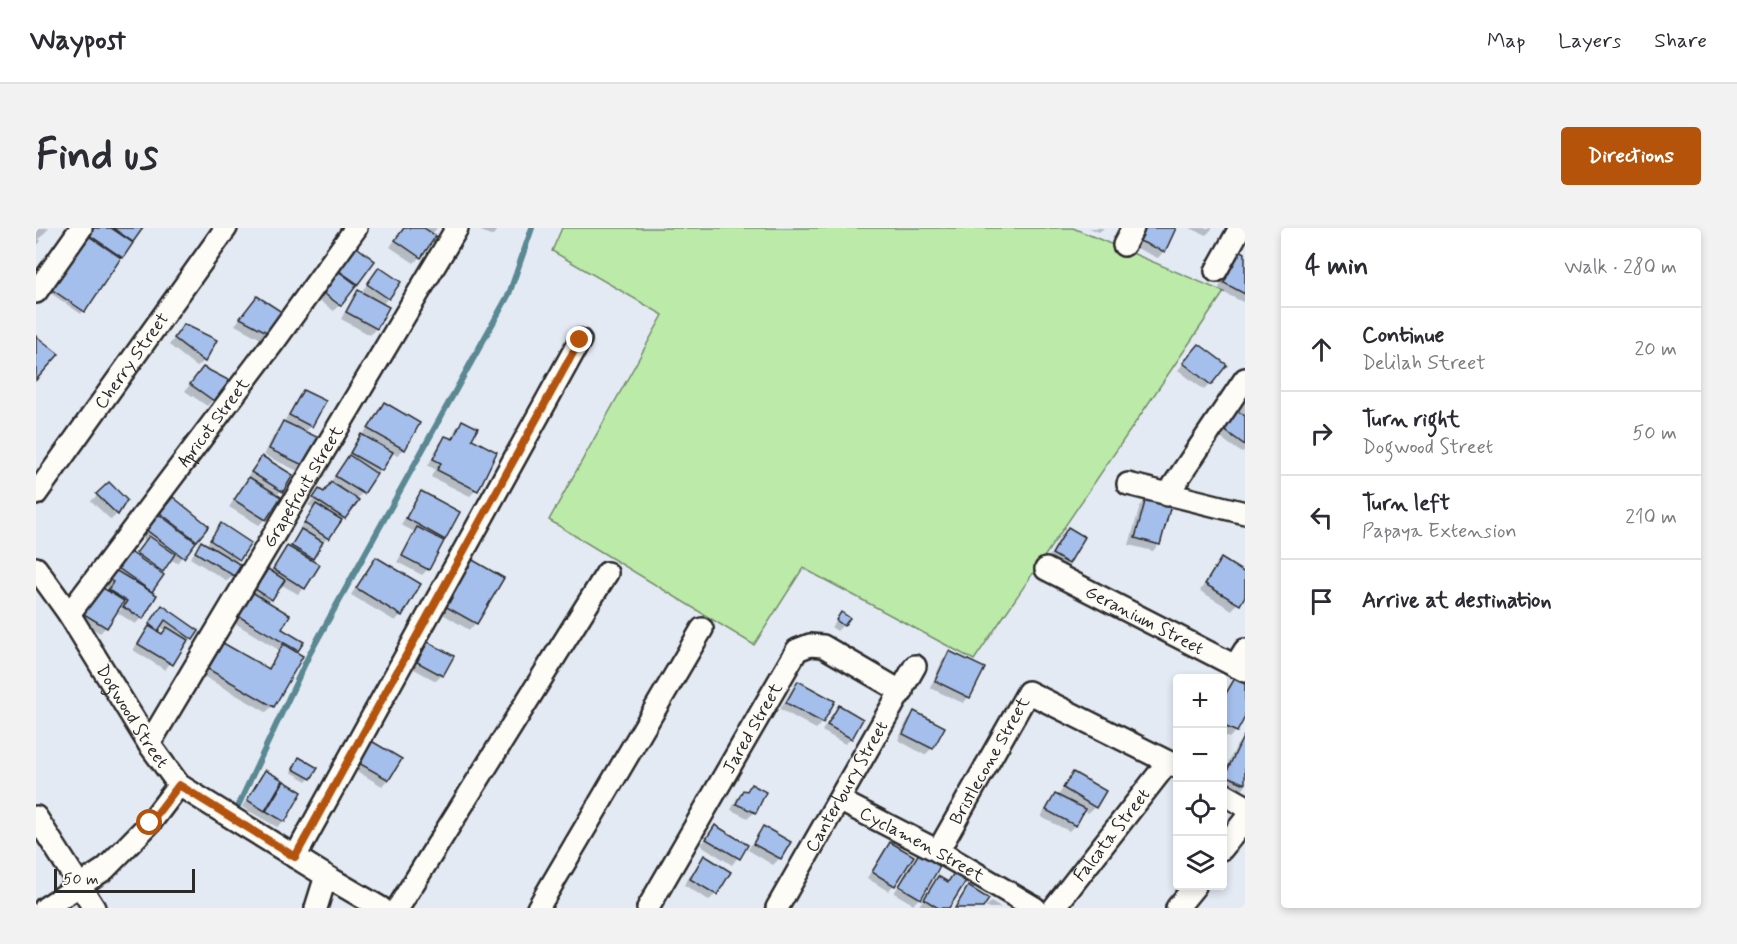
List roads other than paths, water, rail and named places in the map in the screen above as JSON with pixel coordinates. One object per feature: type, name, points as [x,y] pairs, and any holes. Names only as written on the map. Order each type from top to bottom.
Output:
[{"type":"street","points":[[36,292],[81,228]]},
{"type":"street","name":"Cherry Street","points":[[36,494],[226,228]]},
{"type":"street","name":"Apricot Street","points":[[69,614],[276,339],[356,228]]},
{"type":"street","name":"Grapefruit Street","points":[[149,744],[458,228]]},
{"type":"street","points":[[1216,271],[1241,232]]},
{"type":"street","points":[[295,857],[580,340]]},
{"type":"street","points":[[1167,495],[1245,379]]},
{"type":"street","points":[[1128,484],[1245,513]]},
{"type":"street","name":"Dogwood Street","points":[[36,568],[69,614],[149,744],[179,785],[381,908]]},
{"type":"street","name":"Geranium Street","points":[[1046,569],[1242,662]]},
{"type":"street","points":[[398,908],[607,573]]},
{"type":"street","points":[[538,908],[702,628]]},
{"type":"street","name":"Jared Street","points":[[648,908],[797,650],[810,645],[823,646],[902,692]]},
{"type":"street","name":"Canterbury Street","points":[[777,908],[915,666]]},
{"type":"street","name":"Bristlecone Street","points":[[938,851],[1028,692],[1173,764]]},
{"type":"street","name":"Falcata Street","points":[[1054,908],[1173,764]]},
{"type":"street","points":[[45,908],[113,862],[150,823],[179,785]]},
{"type":"street","points":[[1227,796],[1245,806]]},
{"type":"street","name":"Cyclamen Street","points":[[839,800],[938,851],[1035,908]]},
{"type":"street","points":[[1227,843],[1245,820]]},
{"type":"street","points":[[38,824],[94,908]]},
{"type":"street","points":[[316,908],[326,876]]},
{"type":"street","points":[[1178,908],[1191,890]]},
{"type":"waterway","points":[[237,808],[310,653],[509,294],[532,228]]}]
